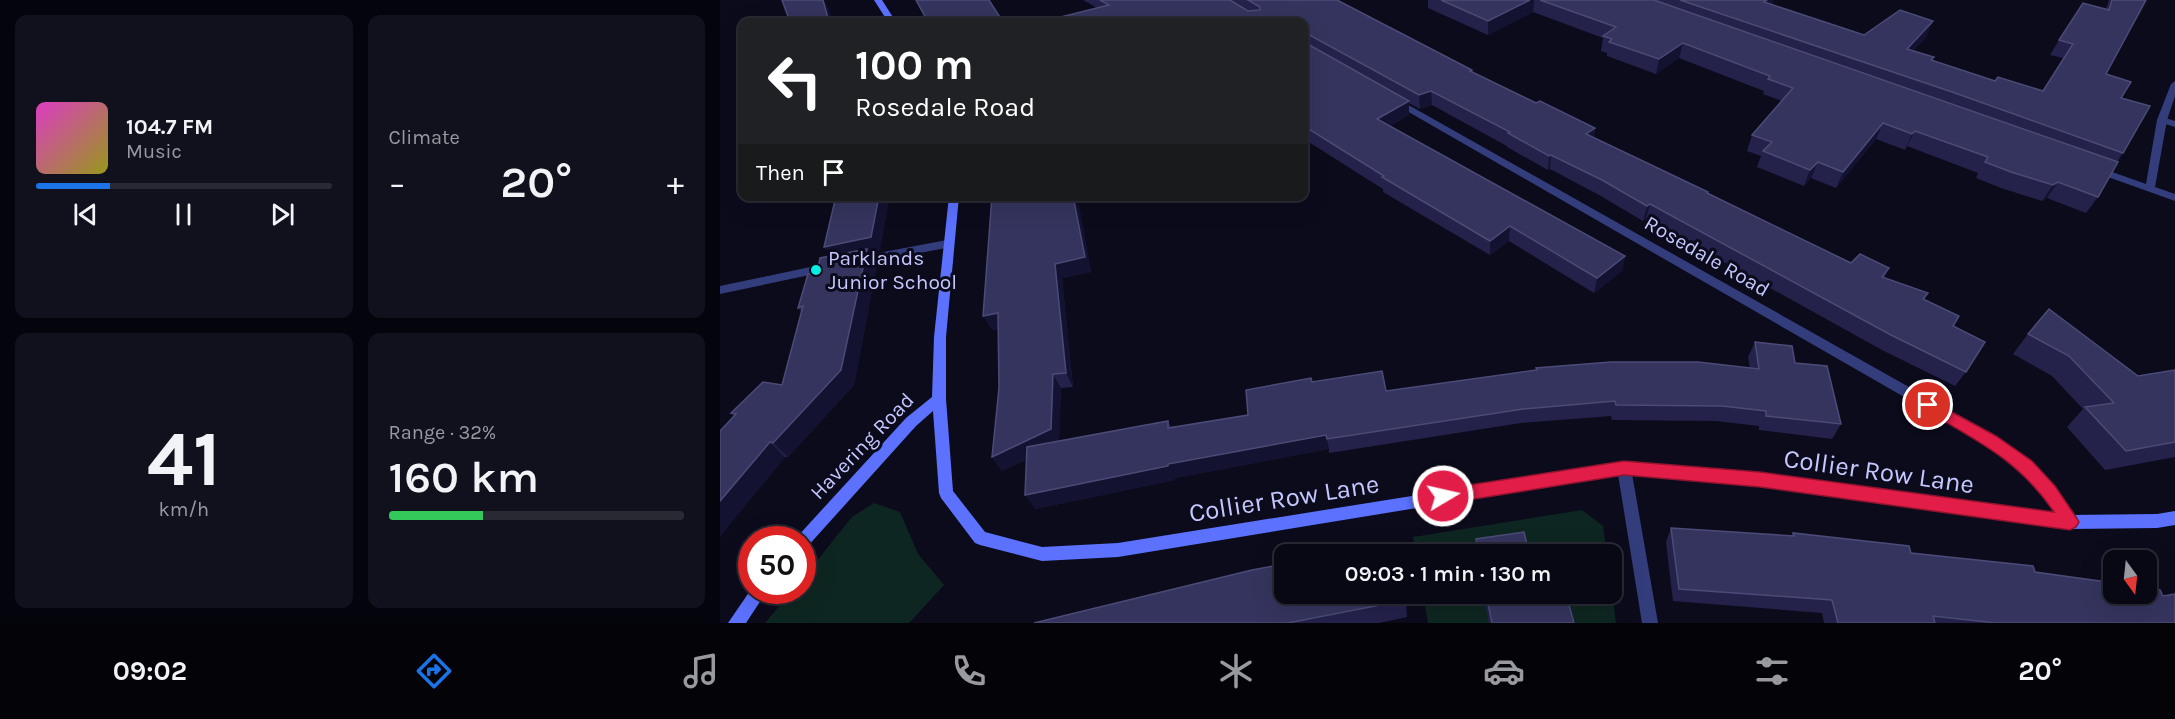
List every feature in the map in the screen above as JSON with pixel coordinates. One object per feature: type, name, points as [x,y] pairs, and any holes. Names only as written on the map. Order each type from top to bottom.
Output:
[{"type":"main road","points":[[878,0],[889,18]]},
{"type":"main road","name":"Havering Road","points":[[816,527],[911,422],[939,399],[939,337],[953,201]]},
{"type":"main road","name":"Collier Row Lane","points":[[939,399],[946,493],[980,538],[1042,554],[1118,550],[1624,468],[1760,479],[2070,522],[2157,521],[2175,518]]},
{"type":"main road","points":[[736,623],[750,604]]},
{"type":"street","points":[[2150,189],[2162,120],[2175,84]]},
{"type":"street","name":"Rosedale Road","points":[[1387,96],[1991,441],[2026,465],[2049,491],[2070,522]]},
{"type":"street","points":[[2162,120],[2175,124]]},
{"type":"street","points":[[2085,165],[2175,198]]},
{"type":"street","points":[[720,290],[948,244]]},
{"type":"street","points":[[1624,468],[1650,623]]},
{"type":"green space","points":[[874,503],[900,512],[918,554],[944,585],[909,623],[765,623],[781,604],[816,604],[816,562],[852,517]]},
{"type":"green space","points":[[1582,510],[1603,526],[1605,544],[1414,544],[1413,537]]},
{"type":"green space","points":[[1425,604],[1614,604],[1616,623],[1428,623]]},
{"type":"building","points":[[782,0],[823,0],[828,18],[789,18]]},
{"type":"building","points":[[916,0],[989,0],[1000,18],[926,18]]},
{"type":"building","points":[[1100,0],[1230,0],[1248,11],[1260,10],[1260,7],[1248,0],[1337,0],[1472,70],[1470,71],[1595,128],[1586,134],[1851,263],[1860,254],[1889,268],[1882,277],[1928,293],[1923,299],[1959,316],[1953,326],[1985,342],[1966,372],[1891,335],[1650,204],[1647,206],[1602,180],[1549,156],[1508,133],[1510,132],[1431,91],[1419,95],[1308,34],[1308,18],[1057,18],[1109,5]]},
{"type":"building","points":[[1441,0],[1530,0],[1488,21]]},
{"type":"building","points":[[1540,0],[1654,0],[2118,162],[2098,197],[2058,182],[2053,185],[2011,172],[1985,162],[1988,157],[1915,131],[1912,134],[1883,123],[1843,172],[1818,162],[1810,170],[1763,151],[1772,142],[1752,135],[1793,88],[1768,79],[1770,76],[1683,43],[1659,59],[1609,42],[1612,39],[1603,36],[1616,27]]},
{"type":"building","points":[[1680,0],[1767,0],[1764,2],[1864,35],[1900,10],[1933,21],[1907,49],[1934,57],[1931,60],[1995,81],[1998,77],[2043,91],[2073,44],[2059,40],[2083,3],[2109,10],[2112,0],[2146,0],[2106,74],[2131,82],[2121,98],[2150,106],[2123,153],[1955,93]]},
{"type":"building","points":[[1308,44],[1409,101],[1377,119],[1625,256],[1597,278],[1510,226],[1490,241],[1382,177],[1384,176],[1308,128]]},
{"type":"building","points":[[835,201],[878,201],[871,237],[824,247]]},
{"type":"building","points":[[992,201],[1074,201],[1085,257],[1055,264],[1066,373],[1053,374],[1051,429],[992,457],[999,388],[998,313],[983,316]]},
{"type":"building","points":[[867,249],[841,370],[773,443],[770,442],[720,501],[720,431],[736,414],[731,413],[763,382],[782,385],[803,306],[798,308],[808,274],[817,273],[820,258]]},
{"type":"building","points":[[2049,309],[2138,376],[2175,370],[2175,442],[2126,451],[2085,407],[2114,403],[2069,356],[2028,334]]},
{"type":"building","points":[[1755,342],[1792,346],[1795,363],[1827,366],[1841,424],[1766,416],[1766,411],[1722,406],[1616,405],[1615,401],[1523,409],[1327,439],[1326,435],[1168,464],[1168,466],[1025,495],[1027,447],[1168,421],[1168,428],[1248,415],[1246,390],[1311,378],[1312,382],[1382,371],[1386,391],[1537,370],[1536,368],[1611,362],[1698,362],[1759,369]]},
{"type":"building","points":[[1671,528],[1794,536],[1793,533],[1909,546],[1911,553],[2033,566],[2035,572],[2103,581],[2103,604],[2157,604],[2157,590],[2160,590],[2163,596],[2175,594],[2175,623],[1996,623],[1933,616],[1935,623],[1838,623],[1832,600],[1679,589]]},
{"type":"building","points":[[1524,532],[1527,544],[1477,544],[1476,539]]},
{"type":"building","points":[[1274,566],[1274,604],[1385,604],[1288,623],[1034,623]]},
{"type":"building","points":[[1488,604],[1569,604],[1574,623],[1492,623]]},
{"type":"place","name":"Parklands Junior School","points":[[816,270]]},
{"type":"route","points":[[1443,496],[1624,468],[1760,479],[2070,522],[2049,491],[2026,465],[1991,441],[1928,405]]}]
